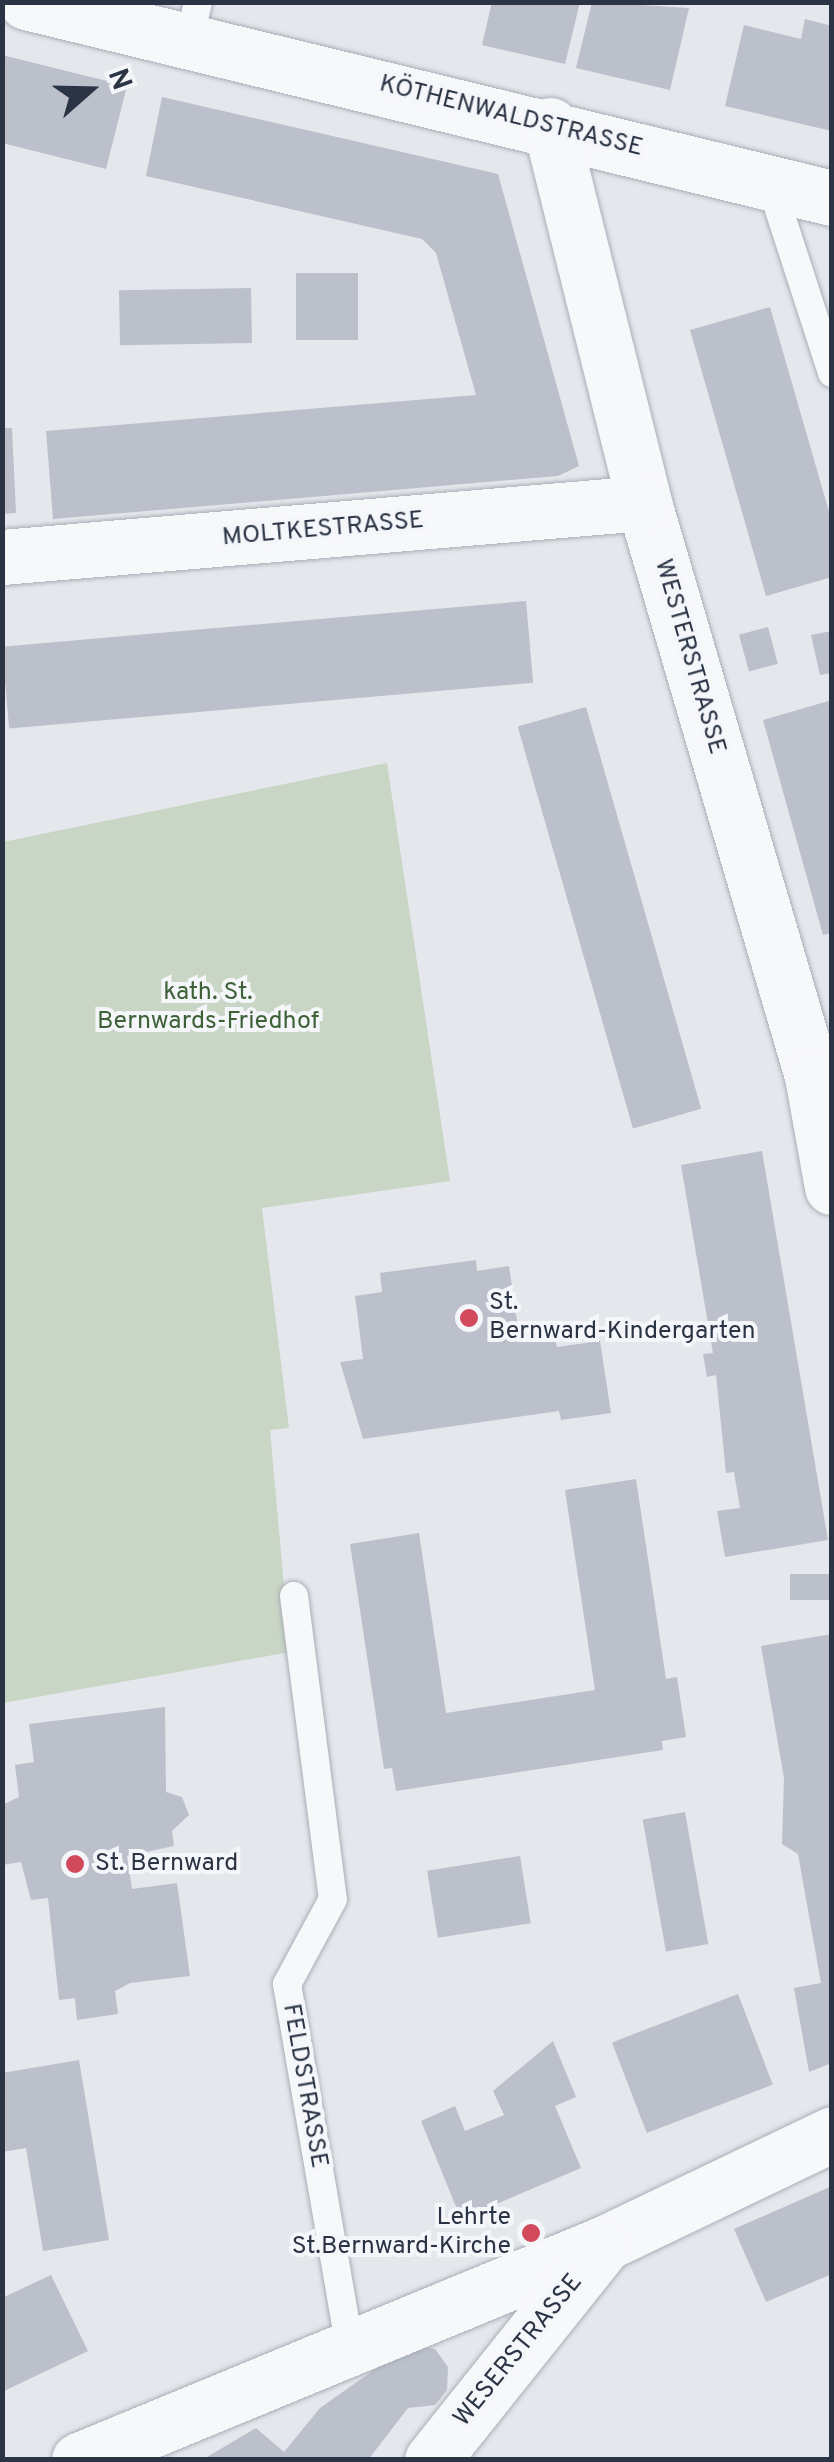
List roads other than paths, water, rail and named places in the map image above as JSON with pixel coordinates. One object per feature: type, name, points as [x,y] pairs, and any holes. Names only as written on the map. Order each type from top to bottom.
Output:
[{"type":"street","name":"KÖTHENWALDSTRASSE","points":[[26,2],[194,22],[550,126],[832,198]]},
{"type":"street","name":"WESTERSTRASSE","points":[[550,126],[644,502],[822,1075],[832,1187]]},
{"type":"street","name":"MOLTKESTRASSE","points":[[2,557],[644,502]]},
{"type":"street","points":[[79,2460],[605,2243],[832,2134]]},
{"type":"street","name":"WESERSTRASSE","points":[[432,2460],[605,2243]]},
{"type":"lane","points":[[770,182],[832,373]]},
{"type":"lane","name":"FELDSTRASSE","points":[[294,1596],[333,1899],[287,1984],[350,2347]]},
{"type":"place","name":"St. Bernward-Kindergarten","points":[[469,1318]]},
{"type":"place","name":"St. Bernward","points":[[75,1864]]},
{"type":"place","name":"Lehrte St.Bernward-Kirche","points":[[531,2233]]},
{"type":"park label","name":"kath. St. Bernwards-Friedhof","points":[[208,1008]]}]
